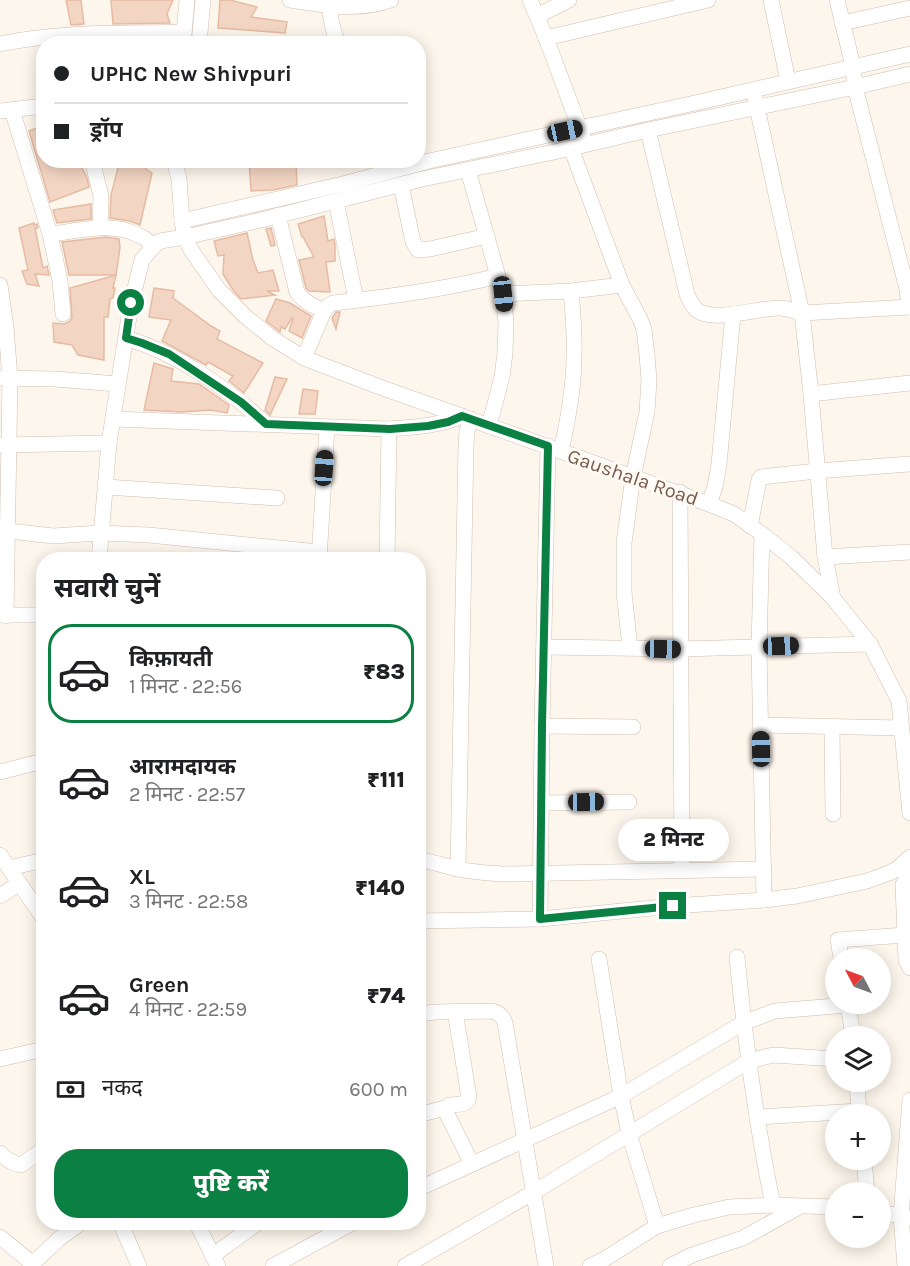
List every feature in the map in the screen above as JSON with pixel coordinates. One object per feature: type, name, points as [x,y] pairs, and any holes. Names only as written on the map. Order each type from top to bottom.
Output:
[{"type":"street","points":[[184,36],[187,0]]},
{"type":"street","points":[[200,36],[203,0]]},
{"type":"street","points":[[290,0],[359,7],[372,6],[391,0]]},
{"type":"street","points":[[530,0],[581,128],[578,146],[622,285],[644,329],[649,380],[647,412],[633,477],[624,543],[624,592],[630,648]]},
{"type":"street","points":[[537,16],[569,0]]},
{"type":"street","points":[[546,38],[708,0]]},
{"type":"street","points":[[771,0],[788,81]]},
{"type":"street","points":[[648,130],[684,283],[691,303],[698,312],[710,315],[733,314],[779,308],[802,313],[910,307],[907,276],[855,87],[853,66],[837,0]]},
{"type":"street","points":[[330,3],[336,36]]},
{"type":"street","points":[[842,23],[910,8]]},
{"type":"street","points":[[0,44],[36,39]]},
{"type":"street","points":[[426,161],[910,54]]},
{"type":"street","points":[[99,552],[109,443],[131,303],[142,260],[160,241],[186,237],[400,185],[910,74]]},
{"type":"street","points":[[753,90],[802,313],[825,557],[833,598]]},
{"type":"street","points":[[36,107],[6,111],[50,234],[60,281],[63,314]]},
{"type":"street","points":[[94,168],[101,195],[100,227]]},
{"type":"street","name":"Gaushala Road","points":[[176,168],[182,221],[191,250],[219,290],[272,338],[304,358],[377,386],[680,492],[734,514],[791,557],[833,598],[870,644],[904,701],[901,728],[910,813]]},
{"type":"street","points":[[179,179],[185,168]]},
{"type":"street","points":[[182,221],[245,207],[381,168]]},
{"type":"street","points":[[468,170],[503,294],[506,322],[502,377],[489,426]]},
{"type":"street","points":[[400,185],[413,242],[418,250],[487,236]]},
{"type":"street","points":[[336,201],[356,300]]},
{"type":"street","points":[[278,215],[297,292],[309,304],[324,311]]},
{"type":"street","points":[[50,234],[100,227],[129,231],[139,235],[153,246]]},
{"type":"street","points":[[304,358],[324,311],[333,303],[454,287],[498,276]]},
{"type":"street","points":[[0,285],[6,327],[3,616],[36,615]]},
{"type":"street","points":[[503,294],[571,291],[622,285]]},
{"type":"street","points":[[540,919],[544,647],[555,449],[570,412],[573,387],[571,291]]},
{"type":"street","points":[[709,504],[715,487],[718,464],[733,314]]},
{"type":"street","points":[[126,338],[169,354],[234,397],[266,424]]},
{"type":"street","points":[[5,378],[118,384]]},
{"type":"street","points":[[811,394],[910,383]]},
{"type":"street","points":[[113,419],[390,429],[428,426],[466,417],[458,869]]},
{"type":"street","points":[[319,552],[327,427]]},
{"type":"street","points":[[387,552],[390,429]]},
{"type":"street","points":[[5,444],[109,443]]},
{"type":"street","points":[[764,900],[756,530],[760,478],[910,464]]},
{"type":"street","points":[[106,487],[277,498]]},
{"type":"street","points":[[680,492],[682,870]]},
{"type":"street","points":[[4,530],[53,536],[100,532],[149,535],[287,552]]},
{"type":"street","points":[[825,557],[910,552]]},
{"type":"street","points":[[544,647],[680,649],[870,644]]},
{"type":"street","points":[[761,725],[901,728]]},
{"type":"street","points":[[542,726],[633,727]]},
{"type":"street","points":[[832,727],[832,814]]},
{"type":"street","points":[[0,772],[36,763]]},
{"type":"street","points":[[542,803],[629,802]]},
{"type":"street","points":[[426,921],[540,919],[797,896],[873,880],[897,868],[910,856]]},
{"type":"street","points":[[4,861],[36,860]]},
{"type":"street","points":[[4,861],[36,907]]},
{"type":"street","points":[[426,861],[458,869],[492,873],[764,869]]},
{"type":"street","points":[[908,964],[903,885],[910,870]]},
{"type":"street","points":[[0,896],[19,883]]},
{"type":"street","points":[[839,948],[838,939],[905,935]]},
{"type":"street","points":[[737,957],[743,1023],[773,1204]]},
{"type":"street","points":[[599,958],[629,1133],[657,1226]]},
{"type":"street","points":[[426,1185],[621,1095],[743,1023],[774,1011],[825,1006]]},
{"type":"street","points":[[426,1113],[449,1105],[463,1104],[469,1097],[455,1011]]},
{"type":"street","points":[[426,1012],[492,1011],[498,1012],[503,1017],[546,1266]]},
{"type":"street","points":[[0,1059],[36,1051]]},
{"type":"street","points":[[405,1266],[534,1192],[749,1061],[772,1055],[825,1058]]},
{"type":"street","points":[[905,1266],[910,1101]]},
{"type":"street","points":[[445,1108],[472,1164]]},
{"type":"street","points":[[757,1117],[825,1114]]},
{"type":"street","points":[[0,1153],[6,1159],[21,1165],[36,1155]]},
{"type":"street","points":[[590,1266],[657,1226],[676,1220],[729,1207],[773,1204],[825,1207]]},
{"type":"street","points":[[670,1266],[743,1238],[799,1206]]},
{"type":"street","points":[[0,1237],[31,1265],[71,1230]]},
{"type":"street","points":[[123,1230],[139,1266]]},
{"type":"street","points":[[200,1230],[215,1261],[250,1230]]},
{"type":"street","points":[[273,1266],[339,1230]]},
{"type":"building","points":[[66,0],[81,0],[84,24],[71,25]]},
{"type":"building","points":[[111,0],[173,0],[167,14],[170,23],[113,24]]},
{"type":"building","points":[[220,0],[230,0],[257,7],[251,17],[287,22],[285,33],[218,28]]},
{"type":"building","points":[[36,128],[36,155],[29,131]]},
{"type":"building","points":[[40,168],[82,168],[89,187],[50,202]]},
{"type":"building","points":[[118,168],[146,168],[152,173],[140,225],[110,218],[111,195]]},
{"type":"building","points":[[250,168],[296,168],[297,185],[273,190],[251,191]]},
{"type":"building","points":[[91,204],[91,219],[57,223],[53,210]]},
{"type":"building","points":[[324,216],[328,241],[334,239],[335,244],[335,261],[326,262],[330,292],[309,291],[306,288],[299,260],[314,257],[302,237],[298,224]]},
{"type":"building","points":[[34,223],[38,228],[35,228],[43,268],[47,266],[49,275],[35,274],[39,286],[27,284],[22,271],[28,270],[19,228]]},
{"type":"building","points":[[271,228],[275,245],[271,246],[266,229]]},
{"type":"building","points":[[247,233],[258,273],[273,270],[279,291],[267,291],[275,295],[241,299],[223,274],[224,255],[218,256],[214,241]]},
{"type":"building","points":[[106,237],[119,239],[116,275],[69,275],[62,242]]},
{"type":"building","points":[[116,275],[108,317],[104,317],[104,360],[78,355],[72,345],[54,342],[53,323],[64,324],[72,318],[70,288]]},
{"type":"building","points":[[154,288],[174,291],[173,298],[220,331],[217,339],[263,363],[244,393],[229,381],[233,376],[208,362],[206,365],[162,341],[171,320],[149,317]]},
{"type":"building","points":[[276,299],[290,303],[311,316],[302,338],[289,331],[292,318],[285,329],[281,327],[280,332],[266,321]]},
{"type":"building","points":[[336,312],[340,312],[336,329],[332,318]]},
{"type":"building","points":[[154,363],[173,369],[171,381],[199,384],[229,405],[227,413],[210,410],[182,412],[144,410]]},
{"type":"building","points":[[275,377],[287,379],[270,415],[265,410]]},
{"type":"building","points":[[303,389],[318,391],[315,414],[299,414]]},
{"type":"route","points":[[131,303],[126,338],[169,354],[241,402],[266,424],[390,429],[428,426],[448,422],[462,416],[548,446],[540,919],[673,906]]}]
